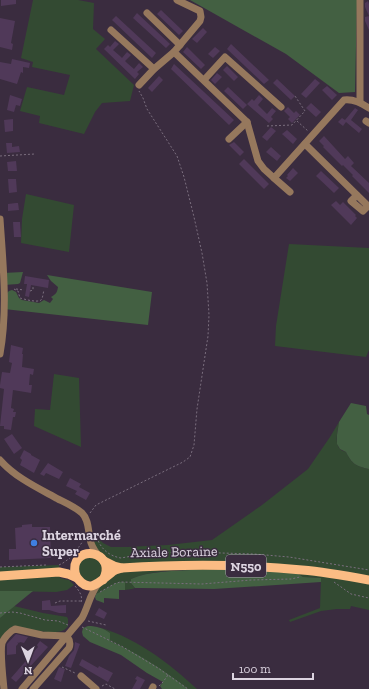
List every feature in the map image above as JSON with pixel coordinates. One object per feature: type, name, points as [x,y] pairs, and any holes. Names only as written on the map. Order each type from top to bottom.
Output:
[{"type":"main road","points":[[0,576],[58,567],[66,569],[88,554],[93,554],[101,558],[107,570],[101,582],[89,585],[77,582],[58,567]]},
{"type":"main road","name":"Axiale Boraine","points":[[101,558],[114,566],[122,568],[186,565],[250,566],[304,570],[369,580]]},
{"type":"main road","points":[[77,582],[75,567],[79,559]]},
{"type":"main road","name":"Axiale Boraine","points":[[101,582],[111,572],[122,568]]},
{"type":"street","points":[[139,85],[154,69],[174,52],[200,21],[200,11],[178,0]]},
{"type":"street","points":[[360,0],[360,102]]},
{"type":"street","points":[[147,13],[180,45]]},
{"type":"street","points":[[111,30],[154,69]]},
{"type":"street","points":[[174,52],[247,122],[258,161],[264,169],[290,192]]},
{"type":"street","points":[[204,80],[225,57],[281,107]]},
{"type":"street","points":[[274,178],[344,100],[360,102],[369,108]]},
{"type":"street","points":[[229,138],[247,122]]},
{"type":"street","points":[[305,144],[357,195]]},
{"type":"street","points":[[0,219],[4,309],[0,354]]},
{"type":"street","points":[[0,460],[22,480],[78,510],[85,518],[90,539],[94,549],[101,558]]},
{"type":"street","points":[[79,559],[90,539]]},
{"type":"street","points":[[22,689],[82,618],[87,600],[87,593],[77,582]]},
{"type":"street","points":[[87,600],[101,582]]},
{"type":"street","points":[[4,689],[2,642],[11,631],[15,629],[42,635],[67,636]]},
{"type":"street","points":[[33,689],[69,648],[70,639],[67,636]]},
{"type":"street","points":[[81,676],[96,689]]},
{"type":"path","points":[[85,518],[96,505],[183,462],[190,457],[194,445],[197,409],[208,336],[209,315],[205,268],[184,177],[177,156],[147,108],[139,92],[139,85]]},
{"type":"path","points":[[267,126],[292,125],[297,120],[305,111],[295,96]]},
{"type":"path","points":[[297,120],[313,135]]},
{"type":"path","points":[[0,156],[35,154]]},
{"type":"path","points":[[30,291],[33,290],[33,287]]},
{"type":"path","points":[[24,290],[14,289],[18,291],[20,298],[40,301],[44,290]]},
{"type":"path","points":[[90,539],[97,538],[104,550],[118,558],[149,553],[183,552],[254,554],[289,557],[369,570]]},
{"type":"path","points":[[0,567],[48,565]]},
{"type":"path","points":[[80,606],[100,592],[120,582],[202,584],[303,577]]},
{"type":"path","points":[[332,580],[351,594],[369,598]]},
{"type":"path","points":[[77,582],[80,593],[87,600]]},
{"type":"path","points":[[55,603],[60,601],[87,600]]},
{"type":"path","points":[[0,613],[20,612],[44,620],[58,621],[75,627],[123,647],[168,674],[188,689]]},
{"type":"path","points":[[82,618],[106,625]]},
{"type":"path","points":[[54,664],[81,676]]},
{"type":"path","points":[[162,689],[160,686],[168,674]]},
{"type":"path","points":[[96,689],[106,684],[115,689]]},
{"type":"green space","points":[[33,0],[78,0],[94,3],[93,29],[105,39],[96,49],[134,85],[130,101],[102,103],[95,112],[84,134],[39,123],[40,116],[20,111],[27,87],[64,95],[70,75],[32,67],[33,62],[21,58]]},
{"type":"green space","points":[[190,0],[357,0],[355,92],[339,93],[286,54]]},
{"type":"green space","points":[[26,194],[74,205],[69,252],[21,243],[22,219]]},
{"type":"green space","points":[[289,244],[369,248],[369,350],[366,357],[275,346],[276,326]]},
{"type":"green space","points":[[23,272],[20,283],[4,285],[3,273]]},
{"type":"green space","points":[[47,275],[152,292],[148,325],[4,309],[7,293],[12,290],[16,292],[22,300],[39,303],[44,300],[50,303],[53,299],[51,297],[56,293],[58,287]]},
{"type":"green space","points":[[54,374],[79,378],[81,447],[34,426],[35,409],[50,410]]},
{"type":"green space","points":[[351,403],[366,406],[367,414],[369,415],[369,469],[355,464],[346,452],[340,449],[337,444],[339,422]]},
{"type":"green space","points":[[339,422],[337,436],[338,446],[341,450],[346,452],[355,464],[369,469],[369,610],[351,606],[350,609],[321,611],[290,622],[289,620],[320,608],[321,578],[303,577],[297,573],[190,570],[165,571],[142,575],[131,579],[131,583],[135,588],[125,590],[125,583],[116,584],[90,597],[98,584],[104,561],[90,539],[99,538],[103,543],[111,547],[168,545],[212,540],[262,505],[308,469]]},
{"type":"green space","points":[[90,557],[98,561],[102,569],[98,577],[90,581],[82,577],[78,569],[82,561]]},
{"type":"green space","points":[[59,565],[60,578],[69,580],[74,585],[67,590],[56,592],[0,591],[0,567]]},
{"type":"green space","points":[[191,570],[252,570],[297,573],[303,577],[321,578],[321,582],[214,589],[135,588],[131,583],[131,579],[146,574]]},
{"type":"green space","points":[[120,582],[125,582],[125,590],[119,590],[119,599],[104,598],[104,603],[96,600],[96,594]]},
{"type":"green space","points":[[0,591],[33,591],[0,618]]},
{"type":"green space","points":[[14,606],[67,617],[68,626],[66,629],[59,632],[53,632],[13,626],[0,640],[0,618]]},
{"type":"green space","points":[[88,626],[97,627],[107,631],[110,633],[110,641],[150,662],[188,689],[162,689],[160,686],[163,682],[121,655],[90,642],[83,636],[82,632],[83,628]]},
{"type":"green space","points":[[102,628],[129,639],[153,653],[176,670],[197,689],[188,689],[158,668],[110,641],[110,633]]},
{"type":"building","points":[[1,0],[16,0],[16,4],[1,6]]},
{"type":"building","points":[[368,1],[369,16],[365,7],[365,3]]},
{"type":"building","points":[[161,10],[183,31],[179,35],[157,14]]},
{"type":"building","points":[[137,13],[170,44],[166,48],[133,18]]},
{"type":"building","points":[[116,16],[156,53],[152,58],[112,20]]},
{"type":"building","points":[[369,16],[369,30],[365,17]]},
{"type":"building","points":[[0,18],[15,21],[11,43],[13,44],[12,50],[0,47]]},
{"type":"building","points":[[203,28],[207,32],[197,43],[192,39]]},
{"type":"building","points":[[115,41],[119,44],[113,50],[122,58],[127,52],[131,55],[125,61],[127,63],[134,69],[139,63],[143,67],[137,72],[139,74],[135,79],[104,49],[108,45],[110,47]]},
{"type":"building","points":[[231,44],[269,80],[264,84],[227,49]]},
{"type":"building","points":[[187,47],[205,65],[201,69],[183,52]]},
{"type":"building","points":[[215,47],[220,51],[213,58],[208,54]]},
{"type":"building","points":[[12,59],[30,63],[29,68],[23,67],[23,73],[21,72],[17,84],[0,79],[0,62],[11,64]]},
{"type":"building","points":[[174,64],[234,120],[229,125],[171,69]]},
{"type":"building","points":[[227,66],[238,77],[234,81],[223,70]]},
{"type":"building","points":[[217,73],[222,77],[215,84],[211,80]]},
{"type":"building","points":[[159,76],[163,80],[152,92],[148,88]]},
{"type":"building","points":[[277,79],[295,96],[291,100],[273,83]]},
{"type":"building","points":[[315,79],[320,83],[306,98],[301,94]]},
{"type":"building","points":[[327,86],[337,95],[332,100],[322,90]]},
{"type":"building","points":[[228,87],[247,105],[243,109],[224,91]]},
{"type":"building","points":[[10,95],[22,99],[20,106],[16,105],[14,112],[7,110]]},
{"type":"building","points":[[259,95],[263,99],[258,105],[267,114],[272,108],[276,111],[271,117],[273,119],[269,123],[247,104],[252,99],[254,101]]},
{"type":"building","points":[[311,103],[321,112],[316,117],[306,108]]},
{"type":"building","points":[[288,107],[294,113],[296,111],[300,115],[292,123],[288,119],[290,117],[284,111]]},
{"type":"building","points":[[355,108],[358,110],[351,120],[362,129],[359,133],[346,122],[343,126],[338,122],[342,118],[345,120]]},
{"type":"building","points":[[13,119],[13,131],[5,132],[4,120]]},
{"type":"building","points":[[271,127],[276,131],[267,141],[262,137]]},
{"type":"building","points":[[287,130],[297,139],[293,144],[282,134]]},
{"type":"building","points":[[324,136],[345,159],[348,156],[354,163],[351,166],[369,183],[369,193],[343,165],[342,166],[323,147],[324,146],[319,141]]},
{"type":"building","points":[[234,142],[244,152],[240,156],[229,145]]},
{"type":"building","points":[[6,143],[12,143],[12,147],[19,146],[20,152],[7,153]]},
{"type":"building","points":[[271,147],[281,156],[277,161],[266,152]]},
{"type":"building","points":[[244,159],[269,184],[264,189],[239,164]]},
{"type":"building","points":[[16,161],[17,171],[8,171],[7,162]]},
{"type":"building","points":[[293,168],[298,173],[290,181],[286,178]]},
{"type":"building","points":[[321,171],[339,188],[334,193],[316,176]]},
{"type":"building","points":[[8,179],[16,179],[17,192],[9,193]]},
{"type":"building","points":[[336,201],[340,205],[343,202],[356,215],[355,216],[357,218],[351,225],[331,205]]},
{"type":"building","points":[[18,203],[19,210],[8,211],[8,204]]},
{"type":"building","points":[[13,222],[20,222],[21,237],[14,237]]},
{"type":"building","points":[[25,276],[49,280],[48,288],[31,285],[29,297],[25,296],[27,284],[24,284]]},
{"type":"building","points":[[11,345],[23,348],[22,367],[34,369],[33,375],[30,374],[29,385],[32,385],[31,393],[13,390],[11,408],[14,409],[13,412],[16,412],[15,417],[13,417],[11,430],[4,429],[4,426],[0,426],[4,389],[0,388],[0,385],[2,372],[10,373],[12,363],[9,362]]},
{"type":"building","points":[[12,434],[22,448],[14,454],[4,439]]},
{"type":"building","points":[[24,450],[40,460],[34,473],[20,465],[22,460],[20,458]]},
{"type":"building","points":[[48,463],[63,472],[59,479],[46,473],[44,476],[40,474]]},
{"type":"building","points":[[70,478],[81,484],[79,487],[90,493],[86,500],[75,494],[77,491],[66,486]]},
{"type":"building","points":[[32,524],[32,527],[50,527],[51,558],[9,560],[9,549],[16,549],[15,528],[22,527],[22,525]]},
{"type":"building","points":[[50,600],[51,606],[66,605],[66,613],[42,610],[42,601]]},
{"type":"building","points":[[99,608],[107,613],[104,619],[95,615]]},
{"type":"building","points":[[16,634],[28,637],[24,643],[20,642],[16,646],[16,654],[7,655],[7,644]]},
{"type":"building","points":[[40,641],[48,647],[16,682],[11,678],[38,647],[37,645]]},
{"type":"building","points":[[75,642],[80,644],[71,668],[65,666],[69,656],[74,650]]},
{"type":"building","points":[[82,659],[98,668],[99,666],[113,673],[108,682],[79,665]]},
{"type":"building","points":[[59,667],[65,669],[61,682],[54,679]]},
{"type":"building","points":[[137,676],[145,680],[140,689],[132,689],[137,680],[135,679]]},
{"type":"place","name":"Intermarché Super","points":[[34,543]]}]
